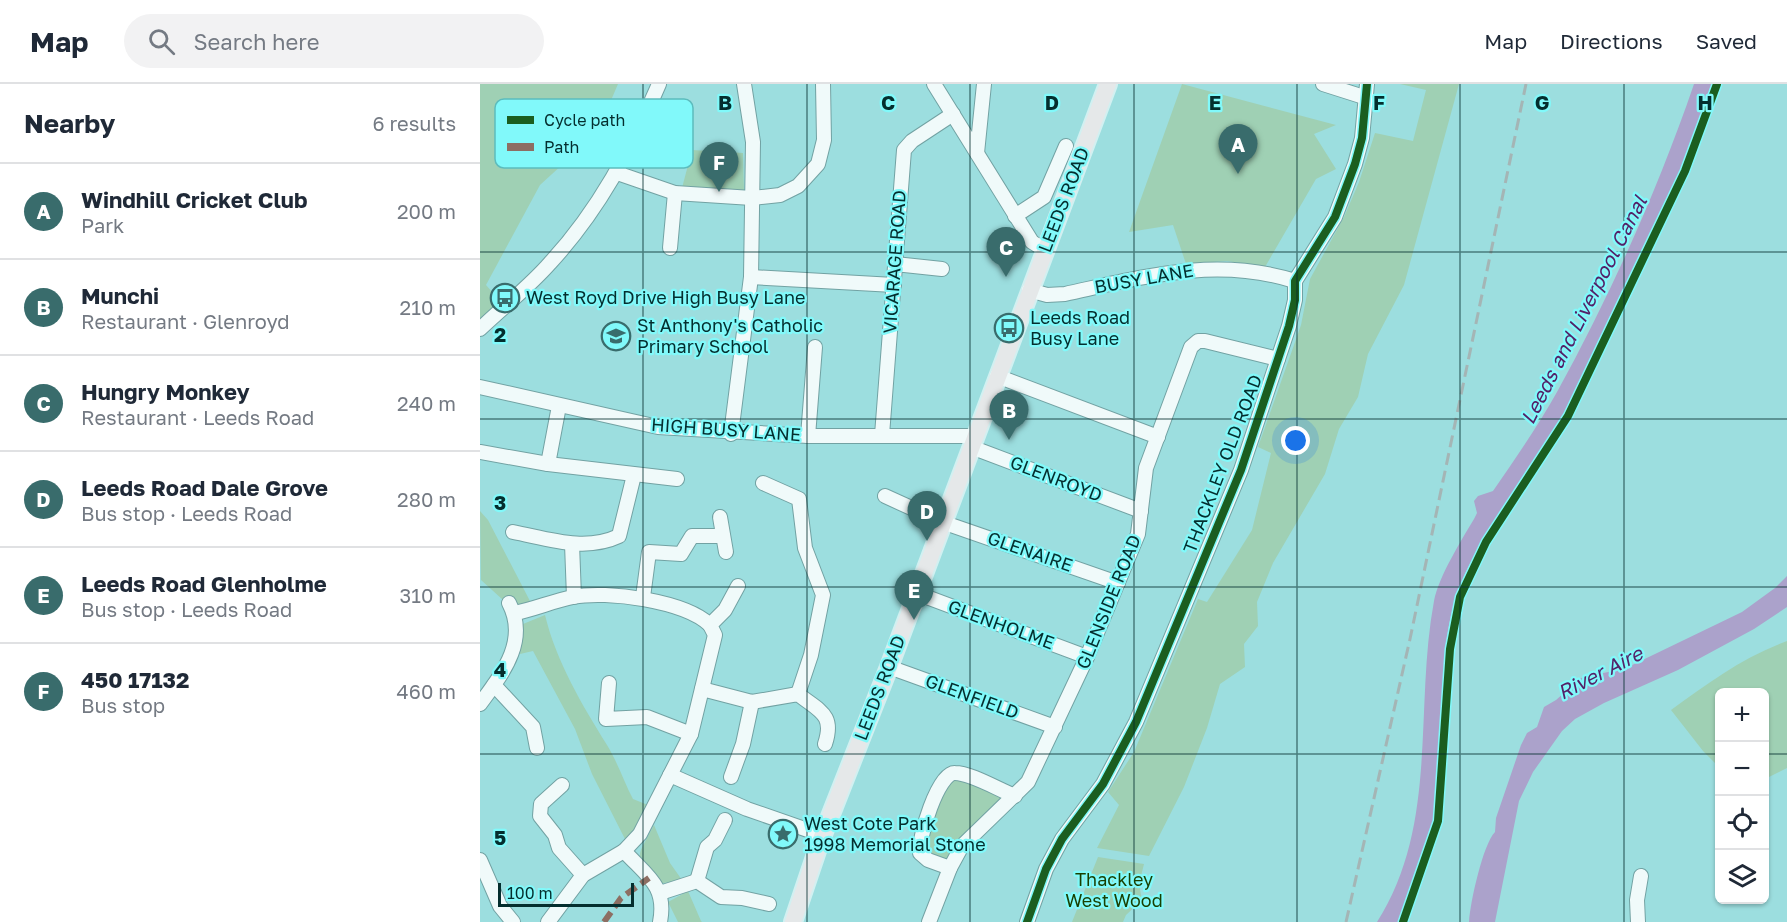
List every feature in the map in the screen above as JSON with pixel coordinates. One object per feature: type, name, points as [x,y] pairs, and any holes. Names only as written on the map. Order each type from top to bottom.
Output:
[{"type":"main road","name":"LEEDS ROAD","points":[[793,922],[822,835],[889,667],[1108,84]]},
{"type":"street","points":[[652,99],[659,84]]},
{"type":"street","points":[[731,434],[751,277],[753,142],[744,84]]},
{"type":"street","points":[[617,173],[675,193],[752,198],[780,195],[798,186],[814,171],[824,140],[823,84]]},
{"type":"street","points":[[934,84],[1032,242],[1045,250]]},
{"type":"street","points":[[976,153],[984,84]]},
{"type":"street","points":[[1323,84],[1367,91]]},
{"type":"street","name":"THACKLEY OLD ROAD","points":[[1027,922],[1046,869],[1062,839],[1103,784],[1136,722],[1241,470],[1295,300],[1295,280],[1335,217],[1362,138],[1367,91]]},
{"type":"street","name":"VICARAGE ROAD","points":[[882,435],[904,150],[912,141],[953,114]]},
{"type":"street","points":[[1015,216],[1044,197],[1065,146]]},
{"type":"street","points":[[480,329],[550,264],[619,168]]},
{"type":"street","points":[[670,248],[675,193]]},
{"type":"street","points":[[895,264],[942,269]]},
{"type":"street","name":"BUSY LANE","points":[[1029,290],[1047,295],[1065,294],[1170,272],[1215,267],[1271,273],[1295,280]]},
{"type":"street","points":[[751,277],[894,285]]},
{"type":"street","name":"GLENSIDE ROAD","points":[[929,922],[950,868],[962,846],[1028,782],[1087,657],[1138,534],[1146,468],[1191,347],[1198,341],[1278,359]]},
{"type":"street","points":[[807,436],[815,347]]},
{"type":"street","points":[[997,376],[1158,437]]},
{"type":"street","name":"HIGH BUSY LANE","points":[[480,387],[658,427],[731,434],[882,435],[974,442]]},
{"type":"street","points":[[548,464],[560,406]]},
{"type":"street","name":"GLENROYD","points":[[974,442],[1141,511]]},
{"type":"street","points":[[480,452],[548,464],[677,479]]},
{"type":"street","points":[[513,532],[572,544],[603,543],[619,536],[634,475]]},
{"type":"street","points":[[763,483],[799,499],[805,548],[823,595],[811,655],[798,694]]},
{"type":"street","name":"GLENAIRE","points":[[885,496],[942,522],[1118,583]]},
{"type":"street","points":[[720,517],[721,536],[726,552]]},
{"type":"street","points":[[643,597],[649,552],[681,554],[692,536],[721,536]]},
{"type":"street","points":[[572,544],[573,597]]},
{"type":"street","points":[[710,626],[725,610],[738,586]]},
{"type":"street","name":"GLENHOLME","points":[[916,593],[1087,657]]},
{"type":"street","points":[[480,704],[514,653],[512,608],[573,597],[643,597],[699,615],[710,626],[715,636],[691,735],[640,834],[624,851],[583,875],[548,922]]},
{"type":"street","name":"GLENFIELD","points":[[889,667],[1055,727]]},
{"type":"street","points":[[609,683],[606,718],[647,717],[691,735]]},
{"type":"street","points":[[494,685],[533,727],[537,748]]},
{"type":"street","points":[[702,689],[752,702],[798,694],[827,718],[830,728],[825,744]]},
{"type":"street","points":[[731,777],[743,744],[752,702]]},
{"type":"street","points":[[950,868],[928,860],[920,853],[919,846],[925,822],[941,783],[948,775],[954,772],[1015,796]]},
{"type":"street","points":[[670,775],[747,809],[822,835]]},
{"type":"street","points":[[562,785],[541,804],[540,816],[555,835],[559,848],[583,875]]},
{"type":"street","points":[[697,881],[707,847],[715,840],[725,820]]},
{"type":"street","points":[[624,851],[660,893],[663,906],[660,922]]},
{"type":"street","points":[[480,860],[484,879],[500,906],[513,922]]},
{"type":"street","points":[[1638,922],[1637,900],[1641,876]]},
{"type":"street","points":[[660,893],[697,881]]},
{"type":"street","points":[[697,881],[721,897],[742,897],[770,904]]},
{"type":"green space","points":[[480,84],[618,84],[612,99],[495,99],[495,168],[559,168],[540,185],[486,285],[501,302],[480,324]]},
{"type":"green space","points":[[1182,84],[1336,125],[1314,134],[1336,169],[1316,179],[1265,267],[1227,261],[1186,264],[1173,225],[1129,232]]},
{"type":"green space","points":[[1400,84],[1459,84],[1404,285],[1368,354],[1358,397],[1339,429],[1325,474],[1273,563],[1257,602],[1258,626],[1244,644],[1245,667],[1220,684],[1207,728],[1184,787],[1149,856],[1097,848],[1119,805],[1108,792],[1134,752],[1198,599],[1207,602],[1252,530],[1271,453],[1258,447],[1301,325],[1310,279],[1344,217],[1359,182],[1375,133],[1413,141],[1426,90]]},
{"type":"green space","points":[[693,150],[743,153],[744,192],[682,188],[687,168],[693,168]]},
{"type":"green space","points":[[480,511],[488,520],[531,603],[518,604],[510,596],[503,600],[481,580]]},
{"type":"green space","points":[[545,615],[563,666],[579,698],[611,751],[633,799],[648,805],[633,836],[626,841],[592,774],[575,729],[533,651],[520,654],[523,624]]},
{"type":"green space","points":[[1787,641],[1787,768],[1769,777],[1769,688],[1715,688],[1715,763],[1671,710],[1712,681],[1771,647]]},
{"type":"green space","points":[[948,775],[1015,796],[950,868],[928,860],[921,832]]},
{"type":"green space","points":[[654,825],[670,863],[682,880],[658,884],[644,866],[640,856],[641,851]]},
{"type":"green space","name":"Thackley West Wood","points":[[1098,857],[1144,864],[1139,884],[1142,900],[1126,915],[1123,922],[1072,922]]},
{"type":"green space","points":[[688,891],[702,922],[678,922],[668,902]]},
{"type":"shaded area","points":[[1694,84],[1715,84],[1650,238],[1565,415],[1481,544],[1461,583],[1453,607],[1445,658],[1442,762],[1434,822],[1400,922],[1377,922],[1396,885],[1409,846],[1417,806],[1428,642],[1437,591],[1451,559],[1477,513],[1474,501],[1478,496],[1493,491],[1526,442],[1557,392],[1596,317],[1649,202]]},
{"type":"shaded area","name":"River Aire","points":[[1787,576],[1787,607],[1754,629],[1678,670],[1604,703],[1575,719],[1562,731],[1533,772],[1519,801],[1495,922],[1469,922],[1482,861],[1495,832],[1496,818],[1521,745],[1527,733],[1537,727],[1544,707],[1556,700],[1581,678],[1626,668],[1742,612],[1775,588]]},
{"type":"railway","points":[[1346,922],[1410,639],[1526,84]]},
{"type":"marked path","points":[[604,922],[621,898],[649,878]]},
{"type":"cycle path","points":[[1027,922],[1046,869],[1062,839],[1103,784],[1136,722],[1241,470],[1289,326],[1295,300],[1295,281],[1335,217],[1355,164],[1362,138],[1367,84]]},
{"type":"cycle path","points":[[1403,922],[1438,821],[1450,649],[1460,597],[1486,542],[1568,416],[1685,171],[1717,84]]},
{"type":"place","name":"Windhill Cricket Club","points":[[1238,174]]},
{"type":"place","name":"450 17132","points":[[719,192]]},
{"type":"place","name":"Hungry Monkey","points":[[1006,277]]},
{"type":"place","name":"West Royd Drive High Busy Lane","points":[[505,298]]},
{"type":"place","name":"Leeds Road Busy Lane","points":[[1009,328]]},
{"type":"place","name":"St Anthony's Catholic Primary School","points":[[616,336]]},
{"type":"place","name":"Munchi","points":[[1009,440]]},
{"type":"place","name":"Leeds Road Dale Grove","points":[[927,541]]},
{"type":"place","name":"Leeds Road Glenholme","points":[[914,620]]},
{"type":"place","name":"West Cote Park 1998 Memorial Stone","points":[[783,834]]},
{"type":"water label","name":"Leeds and Liverpool Canal","points":[[1584,310]]}]
